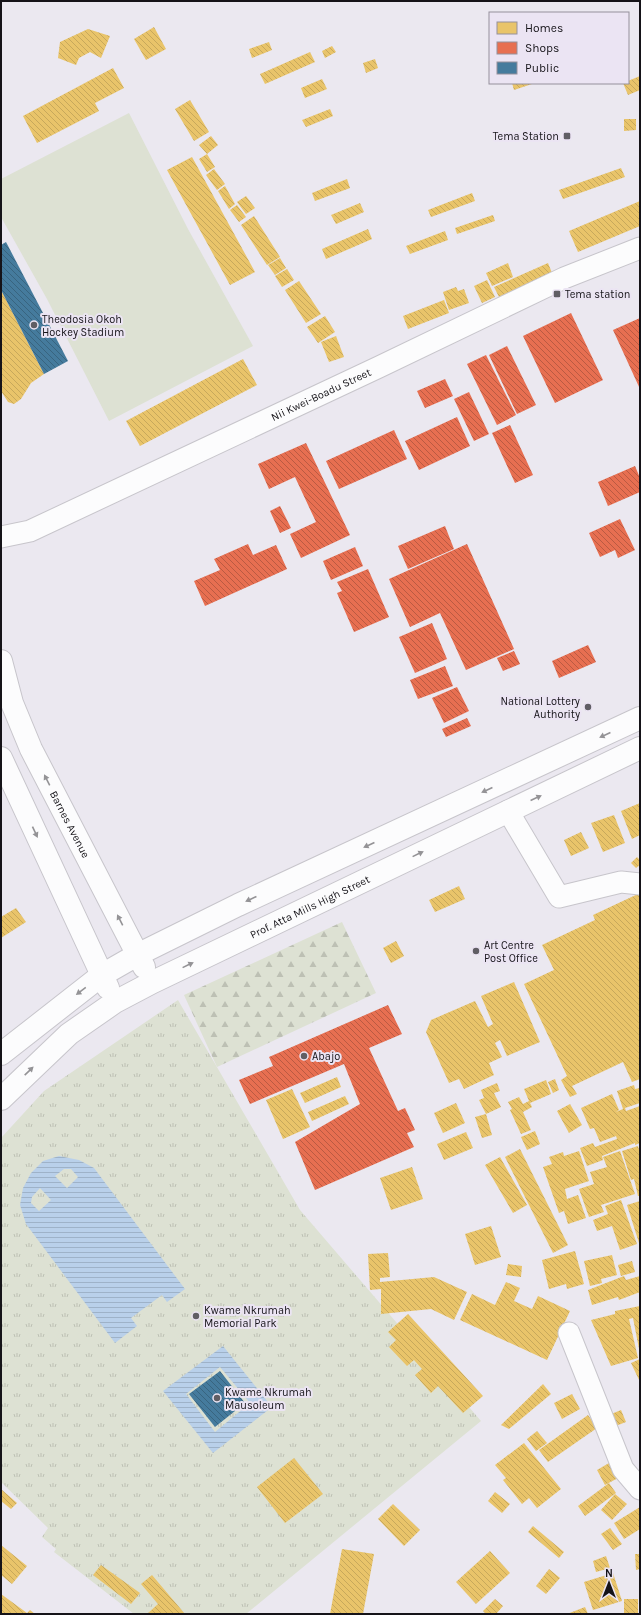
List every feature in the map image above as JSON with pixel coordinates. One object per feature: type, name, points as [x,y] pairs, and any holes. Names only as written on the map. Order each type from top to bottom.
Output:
[{"type":"main road","name":"Barnes Avenue","points":[[1,661],[12,703],[31,749],[152,982]]},
{"type":"main road","points":[[1,1054],[45,1018],[102,975],[137,955],[238,905],[640,718]]},
{"type":"main road","name":"Prof. Atta Mills High Street","points":[[1,1099],[69,1034],[115,1002],[152,982],[640,748]]},
{"type":"main road","points":[[1,758],[115,1002]]},
{"type":"street","name":"Nii Kwei-Boadu Street","points":[[1,538],[30,531],[379,367],[564,278],[640,248]]},
{"type":"street","points":[[508,811],[559,897],[621,882],[640,884]]},
{"type":"street","points":[[569,1333],[623,1469],[640,1489]]},
{"type":"green space","name":"Theodosia Okoh Hockey Stadium","points":[[129,113],[188,229],[253,346],[109,421],[47,299],[1,217],[1,179]]},
{"type":"green space","points":[[342,922],[376,993],[217,1067],[184,995]]},
{"type":"green space","name":"Kwame Nkrumah Memorial Park","points":[[178,1000],[300,1210],[481,1421],[246,1614],[134,1614],[54,1552],[56,1549],[42,1537],[48,1528],[1,1482],[1,1138],[44,1091]]},
{"type":"water","points":[[59,1156],[79,1160],[94,1168],[185,1289],[167,1302],[162,1295],[131,1318],[137,1326],[115,1343],[26,1224],[20,1205],[23,1188],[31,1173],[43,1161]],"holes":[[[64,1169],[71,1169],[78,1177],[67,1188],[55,1176]],[[40,1188],[51,1200],[39,1211],[31,1203],[32,1197]]]},
{"type":"water","points":[[223,1346],[272,1407],[213,1453],[163,1391]],"holes":[[[220,1367],[250,1403],[215,1432],[186,1394]]]},
{"type":"building: Homes","points":[[154,27],[166,49],[146,60],[134,39]]},
{"type":"building: Homes","points":[[88,29],[110,36],[101,58],[90,52],[79,58],[76,65],[58,58],[60,42]]},
{"type":"building: Homes","points":[[269,42],[272,50],[252,58],[249,49]]},
{"type":"building: Homes","points":[[332,46],[336,52],[325,58],[322,51]]},
{"type":"building: Homes","points":[[310,52],[315,62],[265,84],[260,74]]},
{"type":"building: Homes","points":[[375,59],[378,68],[366,73],[363,63]]},
{"type":"building: Homes","points":[[113,68],[124,88],[95,103],[99,111],[37,143],[23,116]]},
{"type":"building: Homes","points":[[640,76],[640,90],[628,95],[623,84],[629,84],[629,81]]},
{"type":"building: Homes","points":[[322,79],[327,89],[305,98],[301,88]]},
{"type":"building: Homes","points":[[512,84],[532,84],[514,90]]},
{"type":"building: Homes","points":[[190,100],[209,132],[194,141],[175,109]]},
{"type":"building: Homes","points":[[330,109],[333,116],[306,127],[302,120]]},
{"type":"building: Homes","points":[[624,119],[636,119],[636,130],[624,131]]},
{"type":"building: Homes","points":[[211,136],[218,145],[207,154],[199,145]]},
{"type":"building: Homes","points":[[207,154],[215,167],[207,172],[199,159]]},
{"type":"building: Homes","points":[[192,157],[255,272],[230,285],[167,170]]},
{"type":"building: Homes","points":[[621,168],[625,177],[563,199],[559,190]]},
{"type":"building: Homes","points":[[214,169],[225,184],[217,190],[206,175]]},
{"type":"building: Homes","points":[[347,179],[350,188],[315,201],[312,193]]},
{"type":"building: Homes","points":[[225,186],[235,204],[229,209],[218,191]]},
{"type":"building: Homes","points":[[472,193],[475,201],[431,217],[428,210]]},
{"type":"building: Homes","points":[[246,196],[255,208],[246,214],[237,202]]},
{"type":"building: Homes","points":[[640,201],[640,226],[578,252],[569,231]]},
{"type":"building: Homes","points":[[360,203],[364,212],[336,224],[331,215]]},
{"type":"building: Homes","points":[[237,205],[246,217],[239,222],[230,210]]},
{"type":"building: Homes","points":[[493,215],[495,221],[457,234],[455,228]]},
{"type":"building: Homes","points":[[254,216],[280,257],[267,265],[241,225]]},
{"type":"building: Homes","points":[[368,229],[372,239],[326,259],[322,249]]},
{"type":"building: Homes","points":[[445,231],[448,240],[410,254],[406,246]]},
{"type":"building: Homes","points":[[280,258],[286,268],[275,275],[268,265]]},
{"type":"building: Homes","points":[[508,263],[513,277],[492,286],[486,273]]},
{"type":"building: Homes","points":[[548,263],[552,273],[499,297],[494,287]]},
{"type":"building: Homes","points":[[287,269],[294,280],[282,287],[275,276]]},
{"type":"building: Homes","points":[[487,280],[495,297],[482,303],[474,286]]},
{"type":"building: Homes","points":[[299,281],[321,314],[306,323],[285,290]]},
{"type":"building: Homes","points":[[456,287],[458,291],[464,289],[469,303],[449,310],[443,292]]},
{"type":"building: Homes","points":[[1,290],[44,374],[31,383],[21,399],[14,404],[8,402],[1,391]]},
{"type":"building: Homes","points":[[444,300],[449,313],[408,329],[403,316]]},
{"type":"building: Homes","points":[[325,316],[335,332],[318,343],[307,327]]},
{"type":"building: Homes","points":[[336,336],[344,357],[329,362],[321,342]]},
{"type":"building: Homes","points":[[243,359],[257,385],[140,446],[126,421]]},
{"type":"building: Homes","points":[[640,803],[640,835],[632,839],[621,811]]},
{"type":"building: Homes","points":[[614,815],[625,843],[603,852],[591,823]]},
{"type":"building: Homes","points":[[581,832],[589,848],[571,856],[564,840]]},
{"type":"building: Homes","points":[[637,857],[640,860],[640,865],[636,868],[631,863]]},
{"type":"building: Homes","points":[[459,886],[465,899],[435,912],[429,900]]},
{"type":"building: Homes","points":[[640,893],[640,1079],[632,1082],[623,1062],[572,1086],[577,1094],[570,1097],[561,1080],[567,1076],[524,984],[554,970],[542,945],[595,920],[593,915]]},
{"type":"building: Homes","points":[[16,908],[26,922],[1,938],[1,917]]},
{"type":"building: Homes","points":[[396,941],[404,956],[391,963],[383,948]]},
{"type":"building: Homes","points":[[514,982],[540,1042],[507,1056],[500,1040],[495,1043],[502,1057],[489,1063],[494,1075],[464,1089],[459,1079],[449,1083],[426,1032],[431,1020],[475,1001],[488,1027],[493,1024],[481,996]]},
{"type":"building: Homes","points":[[337,1077],[341,1087],[305,1103],[300,1093]]},
{"type":"building: Homes","points":[[555,1079],[559,1090],[553,1093],[548,1082]]},
{"type":"building: Homes","points":[[546,1080],[551,1094],[530,1103],[532,1107],[523,1112],[531,1130],[521,1134],[508,1102],[519,1097],[523,1104],[529,1101],[524,1089]]},
{"type":"building: Homes","points":[[497,1083],[500,1091],[494,1093],[501,1107],[486,1114],[479,1100],[484,1098],[481,1090]]},
{"type":"building: Homes","points":[[634,1085],[635,1089],[640,1088],[640,1103],[625,1108],[626,1111],[640,1106],[640,1143],[635,1145],[635,1143],[602,1156],[603,1160],[587,1166],[580,1148],[593,1143],[595,1147],[617,1139],[616,1136],[600,1142],[594,1128],[590,1129],[581,1108],[612,1094],[619,1110],[616,1112],[623,1109],[617,1091]]},
{"type":"building: Homes","points":[[292,1089],[310,1127],[283,1139],[266,1100]]},
{"type":"building: Homes","points":[[345,1096],[349,1104],[312,1121],[308,1112]]},
{"type":"building: Homes","points":[[456,1103],[465,1123],[443,1133],[434,1113]]},
{"type":"building: Homes","points":[[570,1104],[582,1125],[569,1133],[557,1111]]},
{"type":"building: Homes","points":[[486,1114],[492,1135],[482,1138],[475,1117]]},
{"type":"building: Homes","points":[[535,1131],[540,1144],[527,1150],[521,1137]]},
{"type":"building: Homes","points":[[466,1132],[473,1148],[444,1160],[437,1144]]},
{"type":"building: Homes","points":[[638,1146],[640,1153],[640,1196],[638,1196],[634,1179],[631,1180],[622,1151]]},
{"type":"building: Homes","points":[[520,1149],[568,1245],[553,1253],[505,1157]]},
{"type":"building: Homes","points":[[579,1151],[589,1181],[565,1189],[567,1199],[578,1195],[586,1218],[568,1224],[564,1211],[559,1213],[543,1167],[552,1164],[549,1157],[563,1152],[564,1156]]},
{"type":"building: Homes","points":[[620,1151],[635,1194],[601,1205],[604,1212],[589,1217],[579,1189],[594,1184],[590,1172],[607,1167],[603,1157]]},
{"type":"building: Homes","points":[[500,1157],[527,1205],[513,1213],[485,1165]]},
{"type":"building: Homes","points":[[412,1167],[423,1199],[391,1210],[380,1178]]},
{"type":"building: Homes","points":[[621,1200],[637,1244],[620,1250],[612,1226],[597,1231],[593,1220],[608,1214],[605,1206]]},
{"type":"building: Homes","points":[[640,1201],[640,1242],[639,1243],[627,1205]]},
{"type":"building: Homes","points":[[491,1226],[501,1257],[475,1265],[465,1234]]},
{"type":"building: Homes","points":[[575,1251],[584,1284],[567,1289],[566,1284],[549,1289],[542,1260]]},
{"type":"building: Homes","points":[[388,1253],[390,1277],[380,1278],[380,1282],[434,1277],[467,1292],[454,1320],[431,1309],[381,1314],[381,1289],[370,1290],[368,1254]]},
{"type":"building: Homes","points":[[612,1255],[617,1275],[601,1279],[602,1283],[590,1286],[584,1261]]},
{"type":"building: Homes","points":[[632,1261],[635,1272],[621,1276],[618,1265]]},
{"type":"building: Homes","points":[[508,1264],[522,1266],[521,1277],[506,1275]]},
{"type":"building: Homes","points":[[624,1276],[626,1280],[640,1276],[640,1292],[619,1300],[618,1297],[592,1305],[588,1290]]},
{"type":"building: Homes","points":[[506,1282],[520,1288],[514,1301],[532,1309],[538,1296],[570,1311],[547,1360],[460,1320],[472,1294],[495,1305]]},
{"type":"building: Homes","points":[[640,1306],[640,1354],[633,1318],[629,1319],[638,1358],[611,1366],[591,1320],[615,1314],[615,1311]]},
{"type":"building: Homes","points":[[408,1314],[483,1396],[463,1413],[438,1386],[431,1393],[415,1375],[422,1369],[414,1360],[407,1366],[389,1347],[396,1340],[388,1332]]},
{"type":"building: Homes","points":[[640,1359],[640,1382],[631,1363]]},
{"type":"building: Homes","points":[[543,1384],[551,1394],[509,1429],[501,1425]]},
{"type":"building: Homes","points":[[572,1394],[580,1409],[562,1419],[554,1403]]},
{"type":"building: Homes","points":[[621,1410],[626,1422],[613,1427],[609,1415]]},
{"type":"building: Homes","points":[[588,1415],[597,1428],[548,1462],[539,1450]]},
{"type":"building: Homes","points":[[537,1431],[547,1443],[536,1451],[527,1439]]},
{"type":"building: Homes","points":[[524,1443],[561,1489],[537,1508],[529,1498],[522,1504],[503,1480],[506,1478],[495,1465]]},
{"type":"building: Homes","points":[[294,1458],[323,1494],[285,1523],[257,1487]]},
{"type":"building: Homes","points":[[609,1463],[618,1478],[605,1485],[597,1470]]},
{"type":"building: Homes","points":[[609,1483],[616,1493],[585,1516],[578,1506]]},
{"type":"building: Homes","points":[[1,1489],[17,1503],[11,1509],[1,1501]]},
{"type":"building: Homes","points":[[495,1492],[510,1504],[502,1513],[488,1501]]},
{"type":"building: Homes","points":[[615,1494],[627,1504],[612,1520],[601,1510]]},
{"type":"building: Homes","points":[[393,1504],[420,1530],[404,1546],[378,1519]]},
{"type":"building: Homes","points":[[640,1507],[640,1529],[624,1539],[614,1523]]},
{"type":"building: Homes","points":[[533,1526],[564,1552],[559,1558],[528,1532]]},
{"type":"building: Homes","points":[[610,1528],[622,1544],[613,1550],[601,1534]]},
{"type":"building: Homes","points":[[1,1545],[27,1566],[12,1584],[1,1575]]},
{"type":"building: Homes","points":[[342,1549],[374,1554],[363,1614],[330,1614]]},
{"type":"building: Homes","points":[[490,1551],[510,1573],[476,1604],[456,1582]]},
{"type":"building: Homes","points":[[635,1554],[640,1554],[640,1569],[636,1570]]},
{"type":"building: Homes","points":[[606,1556],[610,1568],[596,1572],[593,1561]]},
{"type":"building: Homes","points":[[101,1565],[140,1593],[131,1604],[93,1575]]},
{"type":"building: Homes","points":[[549,1569],[560,1578],[546,1594],[536,1586]]},
{"type":"building: Homes","points":[[613,1573],[622,1601],[593,1610],[584,1582]]},
{"type":"building: Homes","points":[[152,1575],[185,1614],[147,1614],[158,1604],[141,1584]]},
{"type":"building: Homes","points":[[1,1594],[27,1613],[30,1610],[35,1614],[1,1614]]},
{"type":"building: Homes","points":[[495,1599],[503,1606],[496,1614],[486,1614],[483,1611]]},
{"type":"building: Homes","points":[[624,1599],[638,1599],[638,1614],[624,1614]]},
{"type":"building: Homes","points":[[585,1607],[588,1614],[567,1614]]},
{"type":"building: Shops","points":[[571,313],[603,380],[555,403],[523,336]]},
{"type":"building: Shops","points":[[640,318],[640,389],[613,330]]},
{"type":"building: Shops","points":[[507,346],[536,405],[517,414],[489,355]]},
{"type":"building: Shops","points":[[486,355],[516,415],[497,425],[467,364]]},
{"type":"building: Shops","points":[[445,379],[453,396],[425,408],[417,391]]},
{"type":"building: Shops","points":[[469,392],[489,434],[474,441],[454,399]]},
{"type":"building: Shops","points":[[457,417],[470,446],[419,470],[405,441]]},
{"type":"building: Shops","points":[[510,425],[533,475],[515,483],[492,433]]},
{"type":"building: Shops","points":[[394,430],[407,459],[339,489],[326,461]]},
{"type":"building: Shops","points":[[306,443],[350,535],[301,558],[290,534],[316,522],[295,477],[269,489],[258,464]]},
{"type":"building: Shops","points":[[635,466],[640,478],[640,492],[608,506],[598,482]]},
{"type":"building: Shops","points":[[280,506],[291,528],[280,533],[270,511]]},
{"type":"building: Shops","points":[[620,519],[635,550],[618,558],[615,550],[600,557],[589,533]]},
{"type":"building: Shops","points":[[445,526],[454,549],[408,569],[398,546]]},
{"type":"building: Shops","points":[[248,544],[253,555],[276,545],[287,569],[205,606],[194,581],[220,570],[214,559]]},
{"type":"building: Shops","points":[[467,544],[514,649],[466,670],[440,613],[410,627],[389,579]]},
{"type":"building: Shops","points":[[355,547],[363,566],[331,580],[323,561]]},
{"type":"building: Shops","points":[[368,569],[389,617],[354,632],[337,593],[342,591],[337,582]]},
{"type":"building: Shops","points":[[432,623],[447,659],[415,673],[399,637]]},
{"type":"building: Shops","points":[[588,645],[596,662],[559,678],[552,661]]},
{"type":"building: Shops","points":[[514,651],[520,664],[503,671],[497,658]]},
{"type":"building: Shops","points":[[445,666],[453,686],[418,699],[410,680]]},
{"type":"building: Shops","points":[[457,687],[469,711],[444,723],[432,698]]},
{"type":"building: Shops","points":[[467,718],[471,726],[446,737],[442,729]]},
{"type":"building: Shops","points":[[388,1005],[402,1034],[369,1048],[398,1111],[405,1108],[415,1130],[407,1133],[414,1147],[315,1190],[295,1142],[360,1104],[344,1064],[250,1104],[239,1080],[273,1066],[269,1057]]},
{"type":"building: Public","name":"Theodosia Okoh Hockey Stadium","points":[[6,242],[68,361],[44,374],[1,290],[1,245]]},
{"type":"building: Public","name":"Kwame Nkrumah Mausoleum","points":[[220,1371],[245,1403],[215,1427],[189,1394]]},
{"type":"place","name":"Tema Station","points":[[567,136]]},
{"type":"place","name":"Tema station","points":[[557,294]]},
{"type":"place","name":"Theodosia Okoh Hockey Stadium","points":[[34,325]]},
{"type":"place","name":"National Lottery Authority","points":[[588,707]]},
{"type":"place","name":"Art Centre Post Office","points":[[476,951]]},
{"type":"place","name":"Abajo","points":[[304,1056]]},
{"type":"place","name":"Kwame Nkrumah Memorial Park","points":[[196,1316]]},
{"type":"place","name":"Kwame Nkrumah Mausoleum","points":[[217,1398]]}]
